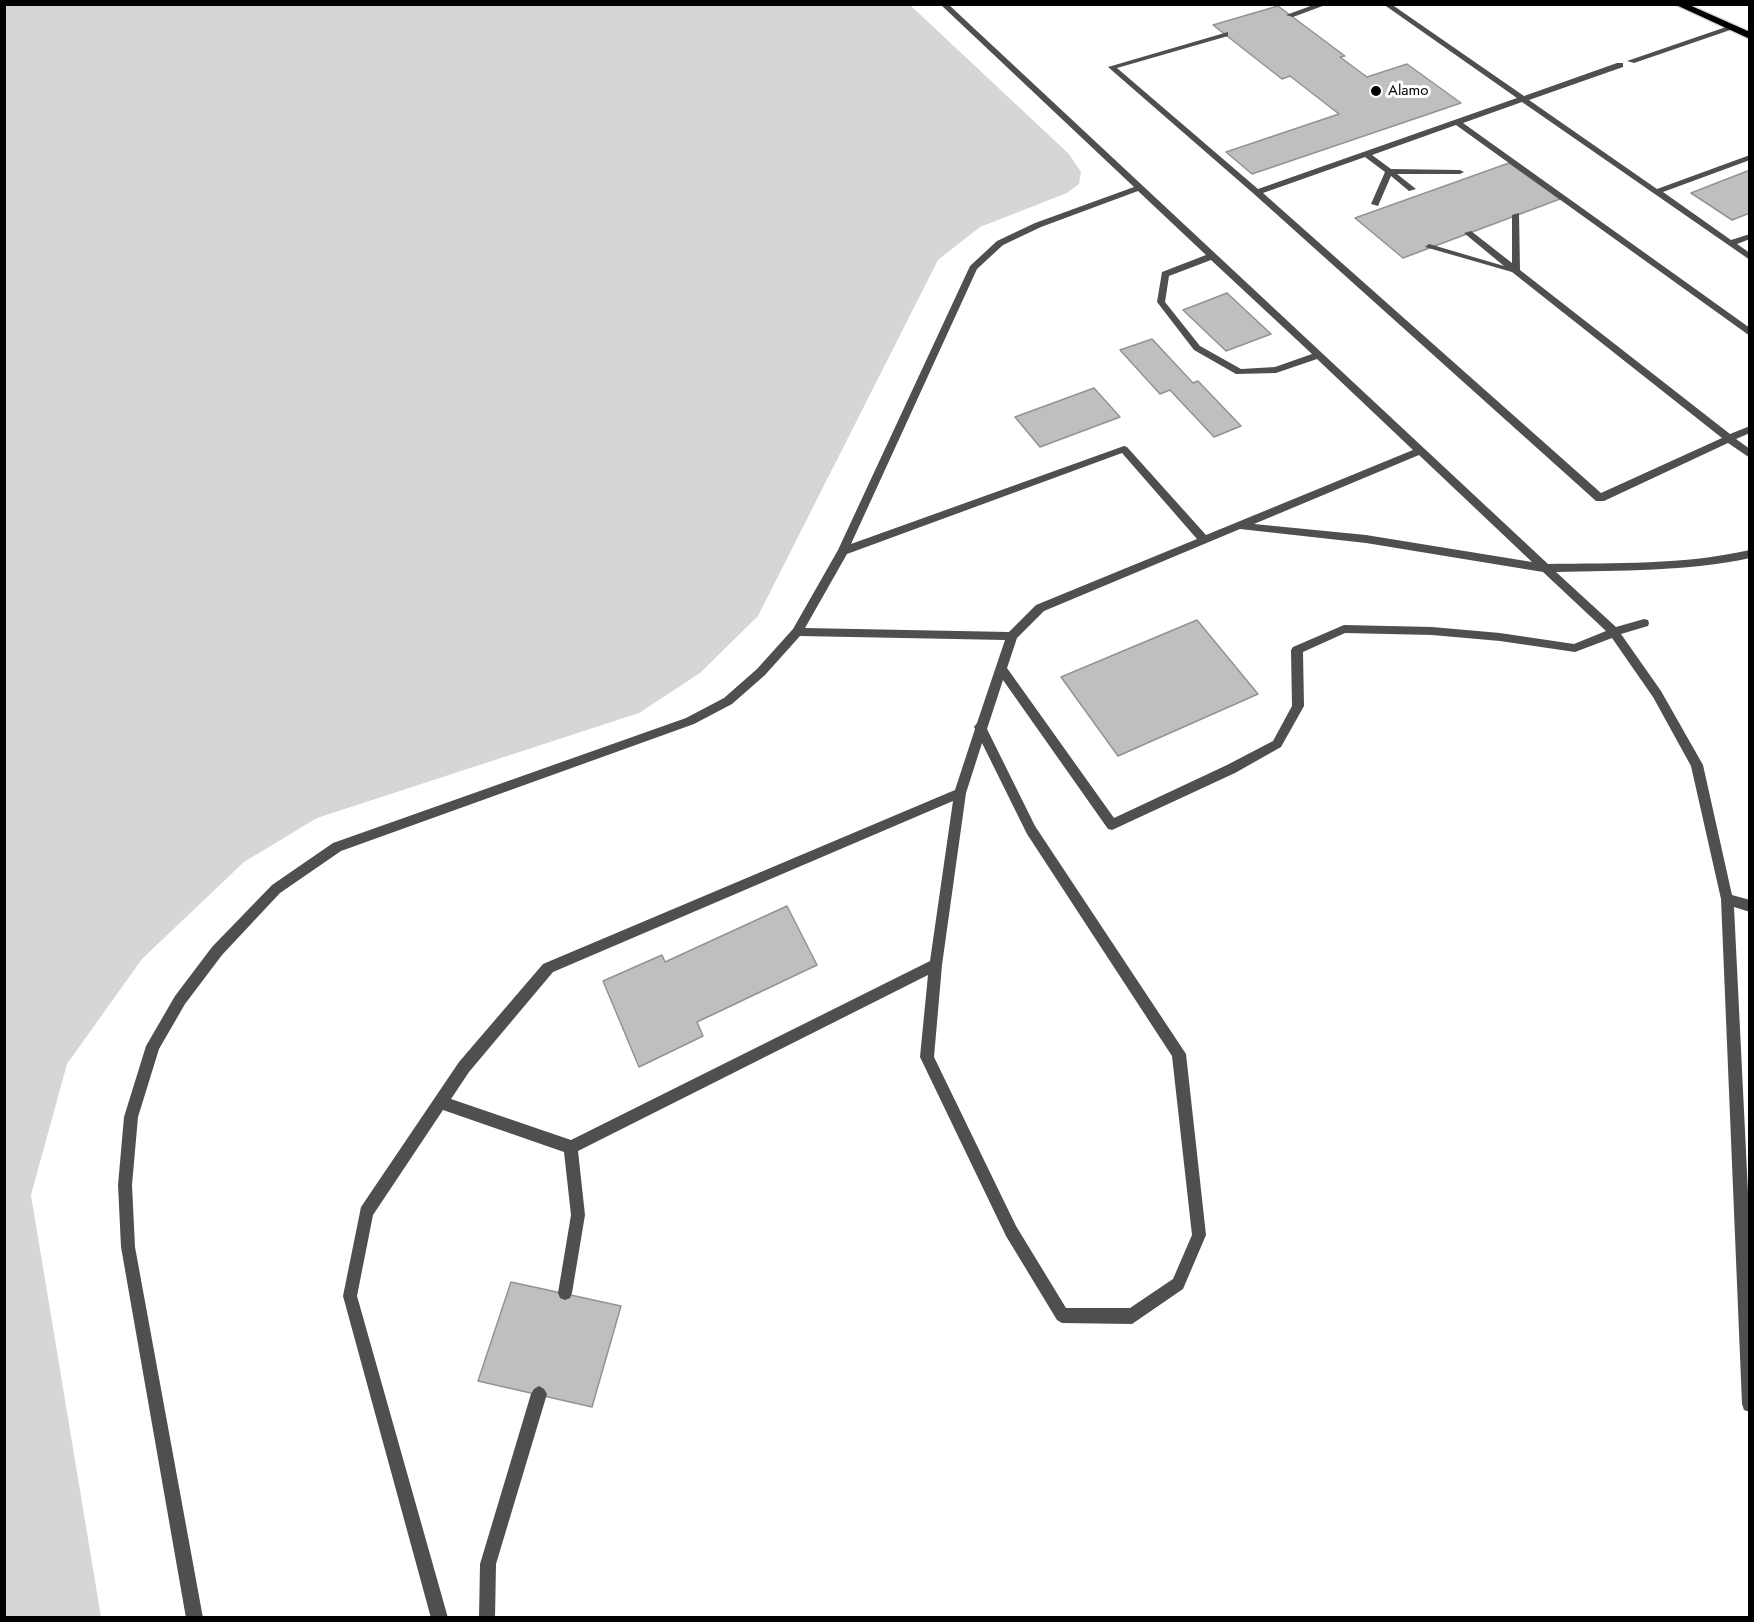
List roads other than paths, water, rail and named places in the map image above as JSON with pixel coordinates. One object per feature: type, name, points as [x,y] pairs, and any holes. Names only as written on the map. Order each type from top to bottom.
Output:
[{"type":"main road","points":[[1678,4],[1737,26],[1749,36]]},
{"type":"lane","points":[[943,4],[1614,632],[1657,694],[1696,765],[1727,899],[1749,1404]]},
{"type":"lane","points":[[1290,15],[1325,4]]},
{"type":"lane","points":[[1386,4],[1749,257]]},
{"type":"lane","points":[[1631,61],[1737,26]]},
{"type":"lane","points":[[1225,34],[1112,67],[1257,192],[1600,498],[1749,429]]},
{"type":"lane","points":[[1257,192],[1620,65]]},
{"type":"lane","points":[[1457,122],[1749,333]]},
{"type":"lane","points":[[1366,154],[1412,189]]},
{"type":"lane","points":[[1656,192],[1749,157]]},
{"type":"lane","points":[[1740,160],[1749,166]]},
{"type":"lane","points":[[1389,171],[1460,172]]},
{"type":"lane","points":[[1375,204],[1389,171]]},
{"type":"lane","points":[[1705,174],[1714,179]]},
{"type":"lane","points":[[195,1617],[128,1247],[125,1185],[131,1116],[153,1046],[180,1000],[217,951],[276,890],[337,847],[690,721],[728,701],[761,672],[797,632],[843,551],[973,268],[1000,243],[1038,225],[1140,188]]},
{"type":"lane","points":[[1516,215],[1516,272]]},
{"type":"lane","points":[[1468,233],[1749,455]]},
{"type":"lane","points":[[1731,243],[1749,236]]},
{"type":"lane","points":[[1429,247],[1516,272]]},
{"type":"lane","points":[[1212,256],[1165,274],[1161,302],[1197,348],[1239,372],[1276,370],[1319,355]]},
{"type":"lane","points":[[843,551],[1124,449],[1204,540]]},
{"type":"lane","points":[[980,727],[1032,830],[1179,1054],[1199,1235],[1178,1284],[1132,1316],[1062,1315],[1011,1231],[927,1057],[936,965],[960,793],[980,727],[1012,636],[1040,608],[1421,450]]},
{"type":"lane","points":[[1238,526],[1366,539],[1545,568],[1646,566],[1728,559],[1749,554]]},
{"type":"lane","points":[[1001,668],[1112,825],[1232,769],[1277,744],[1298,706],[1297,650],[1344,629],[1432,631],[1500,637],[1575,648],[1644,623]]},
{"type":"lane","points":[[797,632],[1012,636]]},
{"type":"lane","points":[[440,1617],[350,1296],[366,1212],[464,1067],[549,968],[960,793]]},
{"type":"lane","points":[[1727,899],[1749,906]]},
{"type":"lane","points":[[441,1102],[571,1147],[936,965]]},
{"type":"lane","points":[[565,1293],[578,1215],[571,1147]]},
{"type":"lane","points":[[487,1617],[488,1564],[539,1395]]},
{"type":"place","name":"Alamo","points":[[1376,91]]}]
